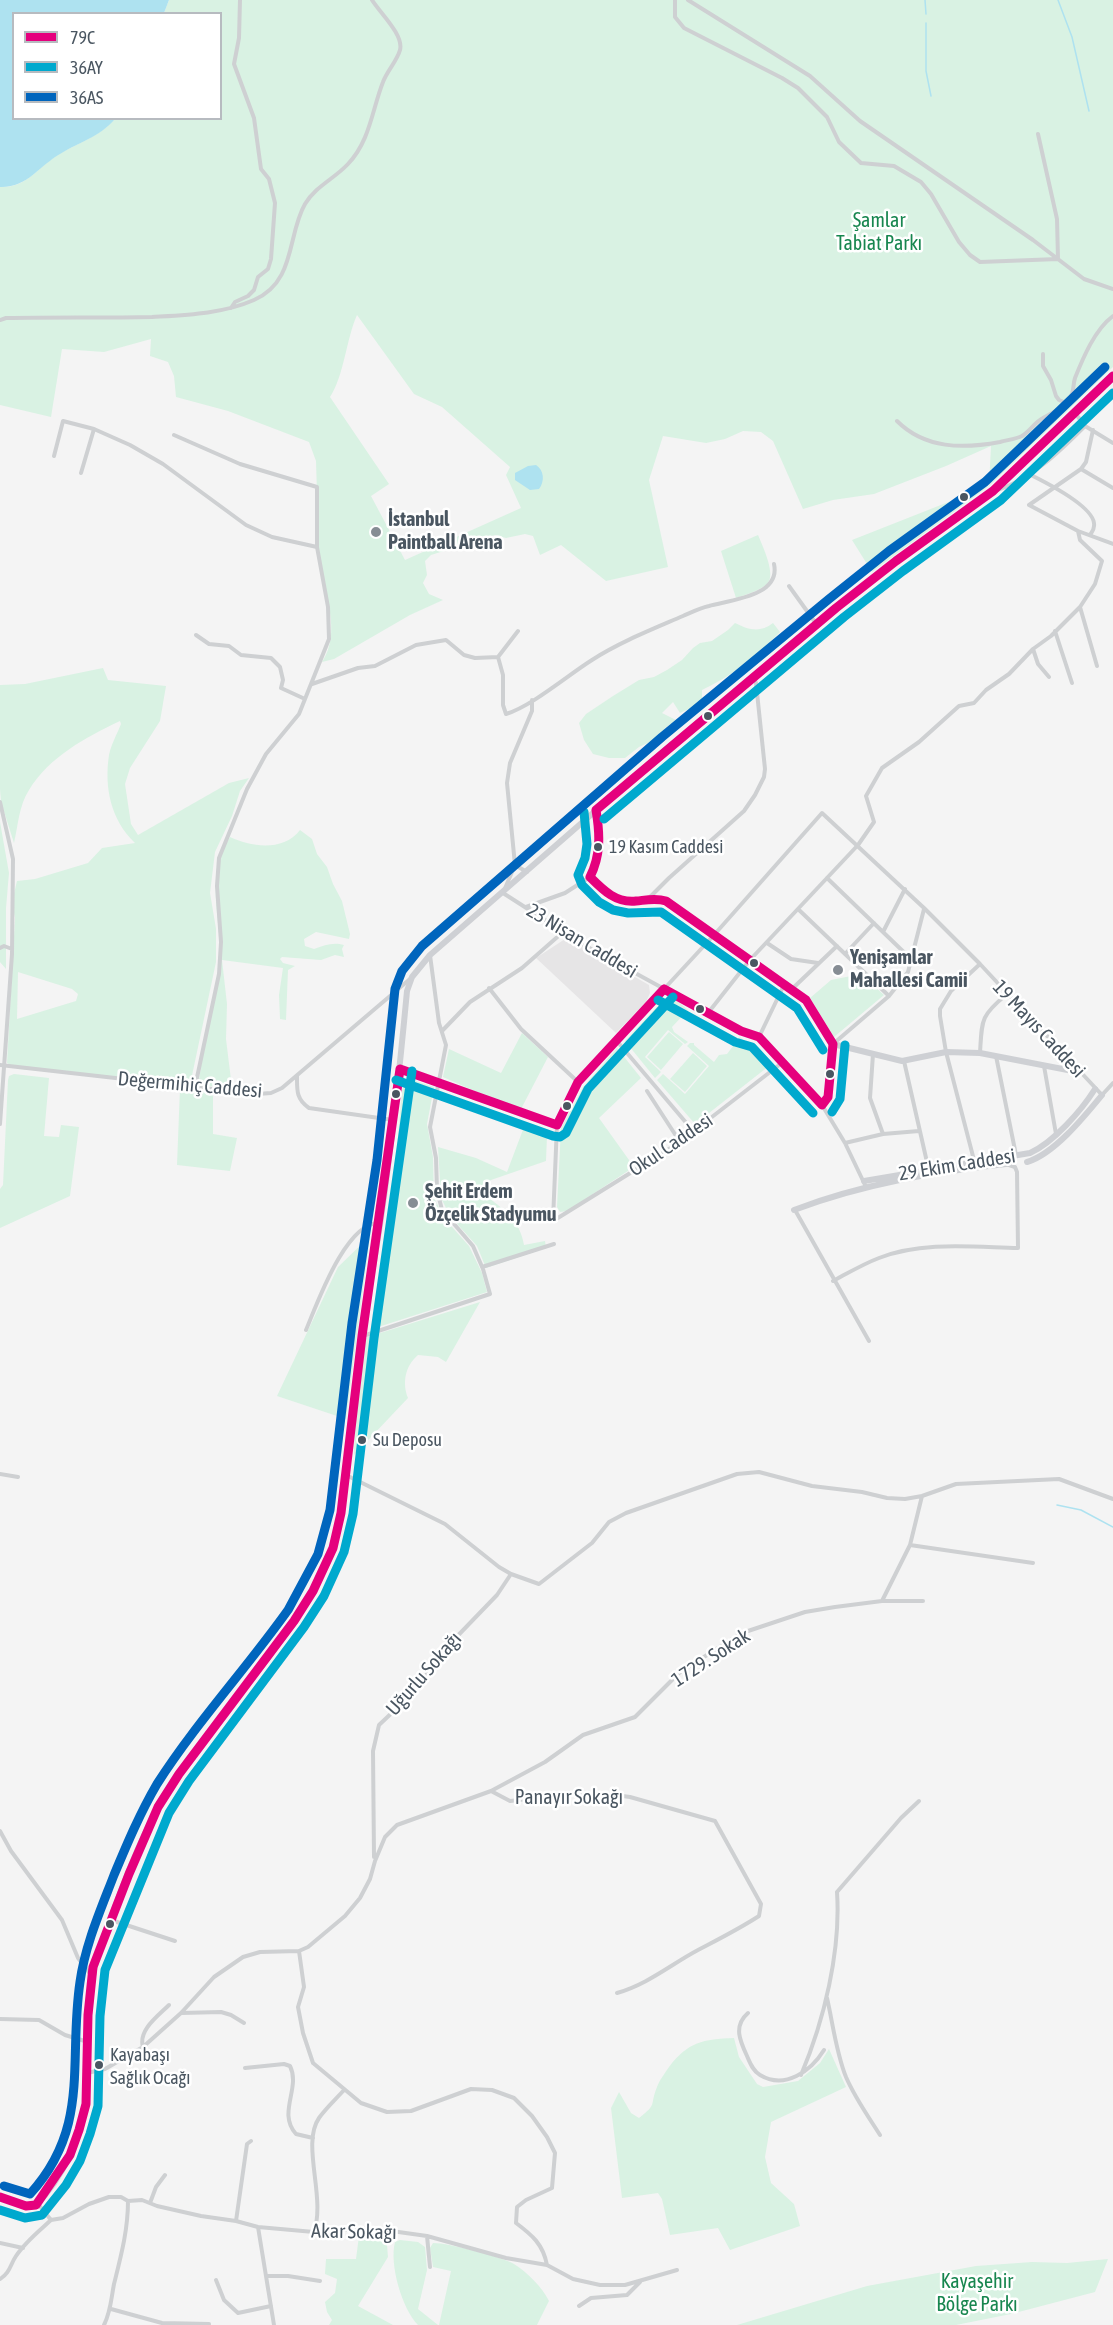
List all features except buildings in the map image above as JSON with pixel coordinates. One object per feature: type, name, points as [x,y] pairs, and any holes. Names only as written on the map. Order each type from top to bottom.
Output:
[{"type":"main road","points":[[0,2198],[26,2206],[38,2203],[70,2155],[86,2104],[91,1976],[111,1920],[158,1807],[178,1773],[294,1621],[313,1591],[329,1558],[336,1536],[346,1475],[362,1336],[380,1223],[400,1069],[407,991],[412,977],[430,955],[596,810],[836,608],[993,490],[1113,376]]},
{"type":"main road","points":[[596,810],[600,847],[595,868],[590,877],[618,899],[634,901],[649,898],[666,902],[810,1005],[833,1044],[904,1061],[946,1052],[980,1053],[1078,1072]]},
{"type":"main road","name":"29 Ekim Caddesi","points":[[1027,1162],[1046,1153],[1095,1089]]},
{"type":"main road","name":"29 Ekim Caddesi","points":[[794,1209],[865,1184],[1016,1157],[1036,1150],[1058,1138],[1102,1095]]},
{"type":"main road","name":"29 Ekim Caddesi","points":[[975,1164],[1006,1164]]},
{"type":"street","points":[[231,309],[236,302],[254,290],[258,277],[268,269],[271,259],[274,203],[269,179],[261,169],[254,118],[234,64],[239,38],[240,0]]},
{"type":"street","points":[[0,320],[16,317],[93,319],[186,315],[231,309],[264,295],[274,285],[290,256],[303,207],[312,192],[348,164],[369,131],[384,80],[400,49],[398,35],[372,0]]},
{"type":"street","points":[[675,0],[675,17],[684,28],[783,78],[798,88],[827,117],[838,142],[861,163],[894,166],[921,182],[931,194],[959,242],[970,255],[981,262],[1058,259]]},
{"type":"street","points":[[688,0],[810,76],[860,121],[1033,240],[1084,279],[1113,289]]},
{"type":"street","points":[[1038,134],[1055,209],[1059,243],[1058,259]]},
{"type":"street","points":[[897,421],[907,432],[921,440],[939,445],[992,443],[1022,436],[1041,419],[1060,409],[1066,403],[1072,395],[1074,380],[1092,342],[1102,326],[1113,316]]},
{"type":"street","points":[[1043,354],[1043,366],[1056,396],[1066,403]]},
{"type":"street","points":[[1074,412],[1085,426],[1113,443]]},
{"type":"street","points":[[54,456],[63,421],[94,429],[130,445],[163,464],[246,525],[272,537],[317,547]]},
{"type":"street","points":[[993,490],[1007,487],[1029,474],[1085,426]]},
{"type":"street","points":[[81,473],[94,429]]},
{"type":"street","points":[[1093,430],[1086,462],[1081,469],[1029,505],[1078,531],[1113,544]]},
{"type":"street","points":[[174,435],[240,464],[317,487],[317,547],[328,607],[329,639],[299,714],[266,754],[247,789],[219,858],[217,886],[221,942],[219,974],[195,1088]]},
{"type":"street","points":[[1081,469],[1113,488]]},
{"type":"street","points":[[1029,474],[1057,487],[1093,519],[1094,526],[1090,535]]},
{"type":"street","points":[[708,1013],[750,962],[858,845],[874,822],[866,796],[882,768],[919,742],[959,706],[974,703],[986,690],[1009,674],[1080,607],[1095,584],[1102,561],[1080,540],[1078,531]]},
{"type":"street","points":[[498,657],[503,675],[503,705],[506,714],[532,700],[594,659],[635,638],[705,607],[750,596],[770,584],[776,572],[774,564]]},
{"type":"street","points":[[789,586],[817,626]]},
{"type":"street","points":[[1080,607],[1097,666]]},
{"type":"street","points":[[312,684],[358,668],[375,666],[416,645],[438,641],[446,640],[464,655],[475,658],[498,657],[518,631]]},
{"type":"street","points":[[1055,631],[1072,683]]},
{"type":"street","points":[[196,635],[209,644],[229,646],[241,655],[271,658],[280,667],[283,680],[281,688],[305,699]]},
{"type":"street","points":[[1033,649],[1038,664],[1049,677]]},
{"type":"street","points":[[649,898],[744,811],[764,777],[754,678]]},
{"type":"street","points":[[503,893],[515,865],[507,783],[510,763],[532,711],[532,700]]},
{"type":"street","points":[[0,802],[13,859],[12,949],[2,1065],[0,1124]]},
{"type":"street","name":"19 Mayıs Caddesi","points":[[714,935],[822,813],[905,889],[980,964],[1006,995],[1102,1095]]},
{"type":"street","points":[[515,865],[527,872]]},
{"type":"street","points":[[526,908],[565,893],[590,877]]},
{"type":"street","points":[[827,878],[912,960]]},
{"type":"street","points":[[884,932],[905,889]]},
{"type":"street","name":"23 Nisan Caddesi","points":[[503,893],[563,932],[664,989],[741,1031],[759,1037],[822,1105],[845,1143],[865,1184]]},
{"type":"street","points":[[822,1105],[828,1097],[833,1044],[889,996],[908,972],[924,908]]},
{"type":"street","points":[[798,909],[889,996]]},
{"type":"street","points":[[845,954],[874,923]]},
{"type":"street","points":[[442,1031],[470,1002],[522,968],[563,932]]},
{"type":"street","points":[[400,1069],[439,1085],[557,1125],[578,1082],[714,935]]},
{"type":"street","points":[[767,943],[791,959],[819,963]]},
{"type":"street","points":[[0,948],[4,946],[12,949]]},
{"type":"street","points":[[792,990],[837,946]]},
{"type":"street","points":[[362,1336],[490,1294],[473,1246],[449,1220],[439,1200],[436,1158],[430,1127],[446,1051],[446,1040],[439,1023],[430,955]]},
{"type":"street","points":[[975,1164],[941,1030],[940,1009],[951,991],[980,964]]},
{"type":"street","name":"Değermihiç Caddesi","points":[[2,1065],[263,1094],[282,1088],[412,977]]},
{"type":"street","points":[[759,1037],[784,985]]},
{"type":"street","points":[[489,988],[521,1029],[578,1082]]},
{"type":"street","points":[[980,1053],[985,1014],[1006,995]]},
{"type":"street","points":[[616,1040],[694,1132]]},
{"type":"street","points":[[873,1054],[870,1098],[883,1134]]},
{"type":"street","points":[[996,1056],[1016,1157]]},
{"type":"street","points":[[904,1061],[929,1172]]},
{"type":"street","name":"Okul Caddesi","points":[[557,1125],[553,1221],[680,1142],[783,1062]]},
{"type":"street","points":[[1044,1066],[1058,1138]]},
{"type":"street","points":[[297,1075],[297,1095],[309,1108],[393,1120]]},
{"type":"street","points":[[1102,1095],[1113,1083]]},
{"type":"street","points":[[646,1091],[680,1142]]},
{"type":"street","points":[[845,1143],[883,1134],[919,1131]]},
{"type":"street","points":[[833,1281],[878,1258],[916,1249],[955,1246],[1018,1248],[1017,1172],[1013,1166],[1006,1164]]},
{"type":"street","points":[[794,1209],[868,1341]]},
{"type":"street","points":[[306,1330],[343,1250],[370,1224],[380,1223]]},
{"type":"street","points":[[482,1267],[554,1244]]},
{"type":"street","points":[[346,1475],[445,1524],[484,1557],[511,1574],[539,1584],[592,1543],[609,1522],[626,1513],[737,1474],[759,1472],[812,1486],[905,1500],[956,1484],[1059,1479],[1113,1499]]},
{"type":"street","points":[[0,1474],[18,1477]]},
{"type":"street","points":[[882,1600],[910,1545],[922,1496]]},
{"type":"street","points":[[910,1545],[1033,1563]]},
{"type":"street","name":"Uğurlu Sokağı","points":[[375,1861],[373,1752],[379,1725],[414,1690],[443,1651],[497,1595],[511,1574]]},
{"type":"street","name":"1729. Sokak","points":[[491,1791],[546,1762],[583,1735],[635,1717],[681,1672],[742,1633],[805,1612],[882,1600],[923,1601]]},
{"type":"street","name":"Panayır Sokağı","points":[[298,1951],[315,1941],[352,1908],[365,1890],[385,1837],[397,1825],[491,1791],[510,1801],[573,1794],[608,1794],[630,1797],[715,1821],[761,1904],[759,1916],[727,1936],[699,1949],[649,1981],[617,1993]]},
{"type":"street","points":[[801,2075],[816,2040],[827,1998],[837,1921],[837,1892],[901,1818],[919,1801]]},
{"type":"street","points":[[0,1831],[11,1851],[62,1920],[78,1958],[91,1976]]},
{"type":"street","points":[[111,1920],[175,1941]]},
{"type":"street","points":[[87,2073],[105,2069],[143,2047],[181,2013],[214,1977],[243,1957],[260,1952],[298,1951],[304,1987],[298,2007],[303,2034],[313,2063],[361,2103],[387,2112],[411,2111],[471,2089],[492,2090],[514,2098],[532,2115],[555,2153],[552,2188],[516,2207],[515,2216],[516,2223],[536,2238],[545,2254],[547,2265]]},
{"type":"street","points":[[827,1998],[838,2054],[846,2077],[880,2135]]},
{"type":"street","points":[[143,2047],[142,2039],[147,2029],[169,2005]]},
{"type":"street","points":[[181,2013],[221,2012],[244,2023]]},
{"type":"street","points":[[748,2013],[740,2024],[739,2037],[754,2070],[760,2075],[776,2079],[801,2075],[813,2066],[824,2050]]},
{"type":"street","points":[[0,2019],[39,2020],[65,2035],[88,2042]]},
{"type":"street","points":[[245,2068],[284,2064],[290,2066],[293,2077],[287,2111],[288,2118],[296,2134],[313,2138]]},
{"type":"street","points":[[314,2232],[318,2220],[319,2200],[313,2138],[318,2118],[344,2090]]},
{"type":"street","points":[[236,2221],[248,2144],[251,2141]]},
{"type":"street","points":[[150,2203],[156,2187],[165,2175]]},
{"type":"street","name":"Akar Sokağı","points":[[51,2220],[63,2218],[88,2204],[109,2197],[121,2197],[128,2201],[142,2200],[201,2216],[258,2227],[314,2232],[370,2228],[427,2236],[506,2258],[547,2265],[573,2279],[600,2285],[615,2286],[640,2282],[677,2270]]},
{"type":"street","points":[[104,2325],[111,2309],[128,2224],[128,2201]]},
{"type":"street","points":[[0,2279],[9,2272],[15,2257],[51,2220],[38,2203]]},
{"type":"street","points":[[258,2227],[274,2325]]},
{"type":"street","points":[[427,2236],[429,2267]]},
{"type":"street","points":[[0,2243],[23,2248]]},
{"type":"street","points":[[266,2276],[288,2276],[320,2282]]},
{"type":"street","points":[[216,2280],[224,2300],[238,2313],[271,2306]]},
{"type":"street","points":[[579,2306],[591,2298],[627,2295],[640,2282]]},
{"type":"street","points":[[111,2309],[164,2324],[209,2324]]},
{"type":"shaded area","points":[[565,939],[649,985],[650,993],[646,1002],[616,1033],[536,958]]},
{"type":"green space","name":"Şamlar Tabiat Parkı","points":[[169,0],[1113,0],[1113,367],[989,486],[991,446],[874,494],[833,500],[803,509],[773,441],[761,432],[743,431],[725,439],[706,443],[663,436],[649,480],[668,567],[606,581],[561,545],[540,555],[533,536],[525,534],[506,538],[495,535],[431,555],[425,561],[427,575],[423,583],[429,594],[443,600],[410,615],[334,659],[322,662],[331,638],[331,626],[320,562],[316,461],[309,442],[228,411],[176,397],[174,376],[168,362],[150,356],[151,339],[104,352],[62,349],[51,417],[0,405],[0,187],[24,181],[56,156],[108,126],[114,120],[222,120],[222,12],[164,12]],"holes":[[[357,315],[414,394],[442,407],[510,467],[506,475],[521,508],[405,560],[371,496],[389,484],[330,397],[339,379]]]},
{"type":"green space","points":[[989,486],[872,572],[852,540]]},
{"type":"green space","points":[[758,535],[770,567],[770,580],[760,589],[736,598],[721,551]]},
{"type":"green space","points":[[735,623],[754,629],[764,628],[773,623],[780,632],[744,665],[702,690],[702,703],[680,713],[673,702],[662,713],[676,720],[665,728],[659,738],[639,747],[625,758],[609,758],[593,754],[584,740],[579,723],[586,714],[639,680],[654,677],[667,670],[700,643],[712,641]]},
{"type":"green space","points":[[103,668],[108,680],[166,686],[160,721],[130,768],[125,784],[131,824],[138,835],[229,783],[249,778],[240,791],[232,816],[215,852],[210,893],[216,929],[216,962],[190,1085],[18,1069],[7,1063],[15,918],[12,902],[17,881],[35,879],[88,863],[102,848],[135,843],[115,814],[109,791],[109,755],[121,724],[120,721],[69,749],[37,778],[23,802],[14,843],[1,802],[0,685],[25,684]],"holes":[[[18,972],[72,989],[78,994],[76,1001],[17,1019]]]},
{"type":"green space","points":[[0,822],[9,873],[6,908],[6,969],[0,962]]},
{"type":"green space","points":[[300,830],[312,839],[317,854],[327,867],[342,901],[350,934],[349,939],[316,932],[304,939],[305,946],[314,949],[325,945],[344,945],[342,949],[344,957],[335,955],[321,960],[282,957],[280,959],[283,963],[295,966],[288,970],[286,1020],[280,1019],[279,995],[283,968],[222,960],[227,1004],[226,1039],[232,1088],[198,1085],[205,1039],[219,976],[220,940],[216,888],[221,854],[230,837],[257,845],[276,845],[293,837]]},
{"type":"green space","points":[[861,974],[884,995],[834,1037],[810,998],[831,980]]},
{"type":"green space","points":[[665,998],[680,1003],[688,1010],[672,1027],[674,1032],[688,1042],[685,1044],[668,1030],[645,1057],[661,1072],[655,1078],[625,1041]]},
{"type":"green space","points":[[669,1032],[683,1044],[661,1070],[647,1057]]},
{"type":"green space","points":[[522,1033],[548,1057],[520,1111],[443,1077],[449,1049],[501,1073]]},
{"type":"green space","points":[[740,1037],[768,1059],[769,1066],[695,1124],[657,1080],[663,1074],[685,1094],[709,1066],[687,1046],[694,1043],[714,1062],[719,1055],[727,1054]]},
{"type":"green space","points":[[617,1048],[641,1078],[599,1118],[634,1167],[567,1211],[560,1212],[557,1207],[561,1128],[583,1087]]},
{"type":"green space","points":[[693,1053],[707,1066],[685,1092],[670,1079]]},
{"type":"green space","points":[[14,1074],[49,1078],[44,1136],[59,1137],[61,1125],[79,1127],[70,1196],[0,1228],[0,1189],[3,1185],[8,1080],[9,1076]]},
{"type":"green space","name":"Şehit Erdem Özçelik Stadyumu","points":[[413,1080],[434,1087],[427,1124],[433,1157],[434,1198],[445,1219],[469,1246],[482,1273],[487,1292],[372,1329],[396,1160],[402,1090],[408,1082]]},
{"type":"green space","points":[[180,1088],[213,1093],[213,1134],[237,1138],[230,1171],[177,1165]]},
{"type":"green space","points":[[524,1127],[547,1136],[546,1161],[491,1180],[482,1188],[484,1194],[515,1222],[524,1245],[545,1241],[546,1248],[486,1268],[477,1246],[450,1216],[441,1198],[438,1147],[476,1158],[507,1172]]},
{"type":"green space","points":[[370,1236],[346,1419],[277,1396],[338,1267]]},
{"type":"green space","points":[[480,1302],[446,1362],[438,1357],[418,1355],[414,1359],[406,1375],[405,1386],[408,1398],[354,1455],[355,1411],[364,1338]]},
{"type":"green space","points":[[734,2038],[739,2057],[757,2084],[763,2087],[798,2081],[820,2063],[829,2049],[846,2087],[771,2122],[765,2157],[771,2183],[794,2204],[800,2226],[730,2250],[718,2228],[670,2235],[662,2199],[658,2193],[622,2198],[611,2108],[619,2092],[631,2113],[639,2118],[651,2107],[661,2080],[683,2052],[705,2041]]},
{"type":"green space","points":[[359,2236],[384,2239],[388,2257],[358,2306],[393,2325],[329,2325],[332,2320],[325,2302],[335,2293],[337,2279],[325,2274],[326,2259],[356,2259]]},
{"type":"green space","points":[[400,2240],[418,2242],[425,2247],[427,2270],[418,2309],[438,2325],[418,2325],[402,2298],[394,2262],[395,2242]]},
{"type":"green space","points":[[433,2243],[462,2248],[514,2264],[539,2286],[549,2301],[537,2325],[439,2325],[451,2271],[433,2267],[430,2248]]},
{"type":"green space","name":"Kayaşehir Bölge Parkı","points":[[1108,2259],[1095,2292],[1011,2314],[956,2325],[737,2325],[867,2286],[976,2266],[1032,2262],[1067,2263]]},
{"type":"water","points":[[0,0],[169,0],[164,12],[12,12],[12,120],[114,120],[102,131],[52,159],[25,180],[18,184],[0,187]]},
{"type":"water","points":[[536,465],[543,476],[539,489],[530,490],[515,480],[515,473],[528,466]]},
{"type":"waterway","points":[[925,0],[926,14]]},
{"type":"waterway","points":[[1058,0],[1072,37],[1089,111]]},
{"type":"waterway","points":[[926,23],[926,71],[931,96]]},
{"type":"waterway","points":[[1057,1505],[1081,1510],[1113,1527]]},
{"type":"transit line","name":"36AS","points":[[4,2186],[30,2194],[49,2169],[62,2144],[73,2093],[77,2011],[86,1954],[114,1875],[145,1806],[188,1739],[288,1610],[318,1554],[330,1510],[352,1323],[377,1160],[395,989],[402,971],[422,946],[662,737],[889,551],[985,482],[1105,367]]},
{"type":"transit line","name":"79C","points":[[596,810],[836,608],[896,561],[993,491],[1113,376]]},
{"type":"transit line","name":"36AY","points":[[604,819],[844,617],[1001,500],[1113,393]]},
{"type":"transit line","name":"79C","points":[[596,810],[599,844],[590,877],[595,882],[605,891],[622,900],[666,901],[806,1000],[833,1044]]},
{"type":"transit line","name":"36AY","points":[[584,812],[587,844],[585,858],[578,875],[582,885],[599,902],[613,910],[628,913],[661,912],[797,1008],[823,1050]]},
{"type":"transit line","name":"79C","points":[[664,989],[741,1031],[759,1037],[822,1105]]},
{"type":"transit line","name":"79C","points":[[400,1069],[557,1125],[578,1082],[664,989]]},
{"type":"transit line","name":"36AY","points":[[396,1080],[560,1137],[566,1133],[588,1089],[673,997]]},
{"type":"transit line","name":"36AY","points":[[658,1000],[735,1042],[752,1047],[813,1113]]},
{"type":"transit line","name":"79C","points":[[822,1105],[828,1097],[833,1044]]},
{"type":"transit line","name":"36AY","points":[[832,1112],[840,1099],[845,1045]]},
{"type":"transit line","name":"79C","points":[[0,2197],[26,2206],[36,2205],[70,2155],[86,2104],[88,2015],[93,1967],[158,1807],[179,1774],[294,1621],[313,1591],[333,1548],[341,1513],[362,1336],[400,1069]]},
{"type":"transit line","name":"36AY","points":[[0,2210],[25,2218],[42,2215],[66,2185],[80,2161],[98,2106],[100,2016],[105,1970],[169,1813],[189,1781],[304,1627],[324,1596],[344,1552],[353,1514],[374,1338],[412,1071]]},
{"type":"place","name":"İstanbul Paintball Arena","points":[[376,532]]},
{"type":"place","name":"19 Kasım Caddesi","points":[[598,847]]},
{"type":"place","name":"Yenişamlar Mahallesi Camii","points":[[838,970]]},
{"type":"place","name":"Şehit Erdem Özçelik Stadyumu","points":[[413,1203]]},
{"type":"place","name":"Su Deposu","points":[[362,1440]]},
{"type":"place","name":"Kayabaşı Sağlık Ocağı","points":[[99,2065]]}]
